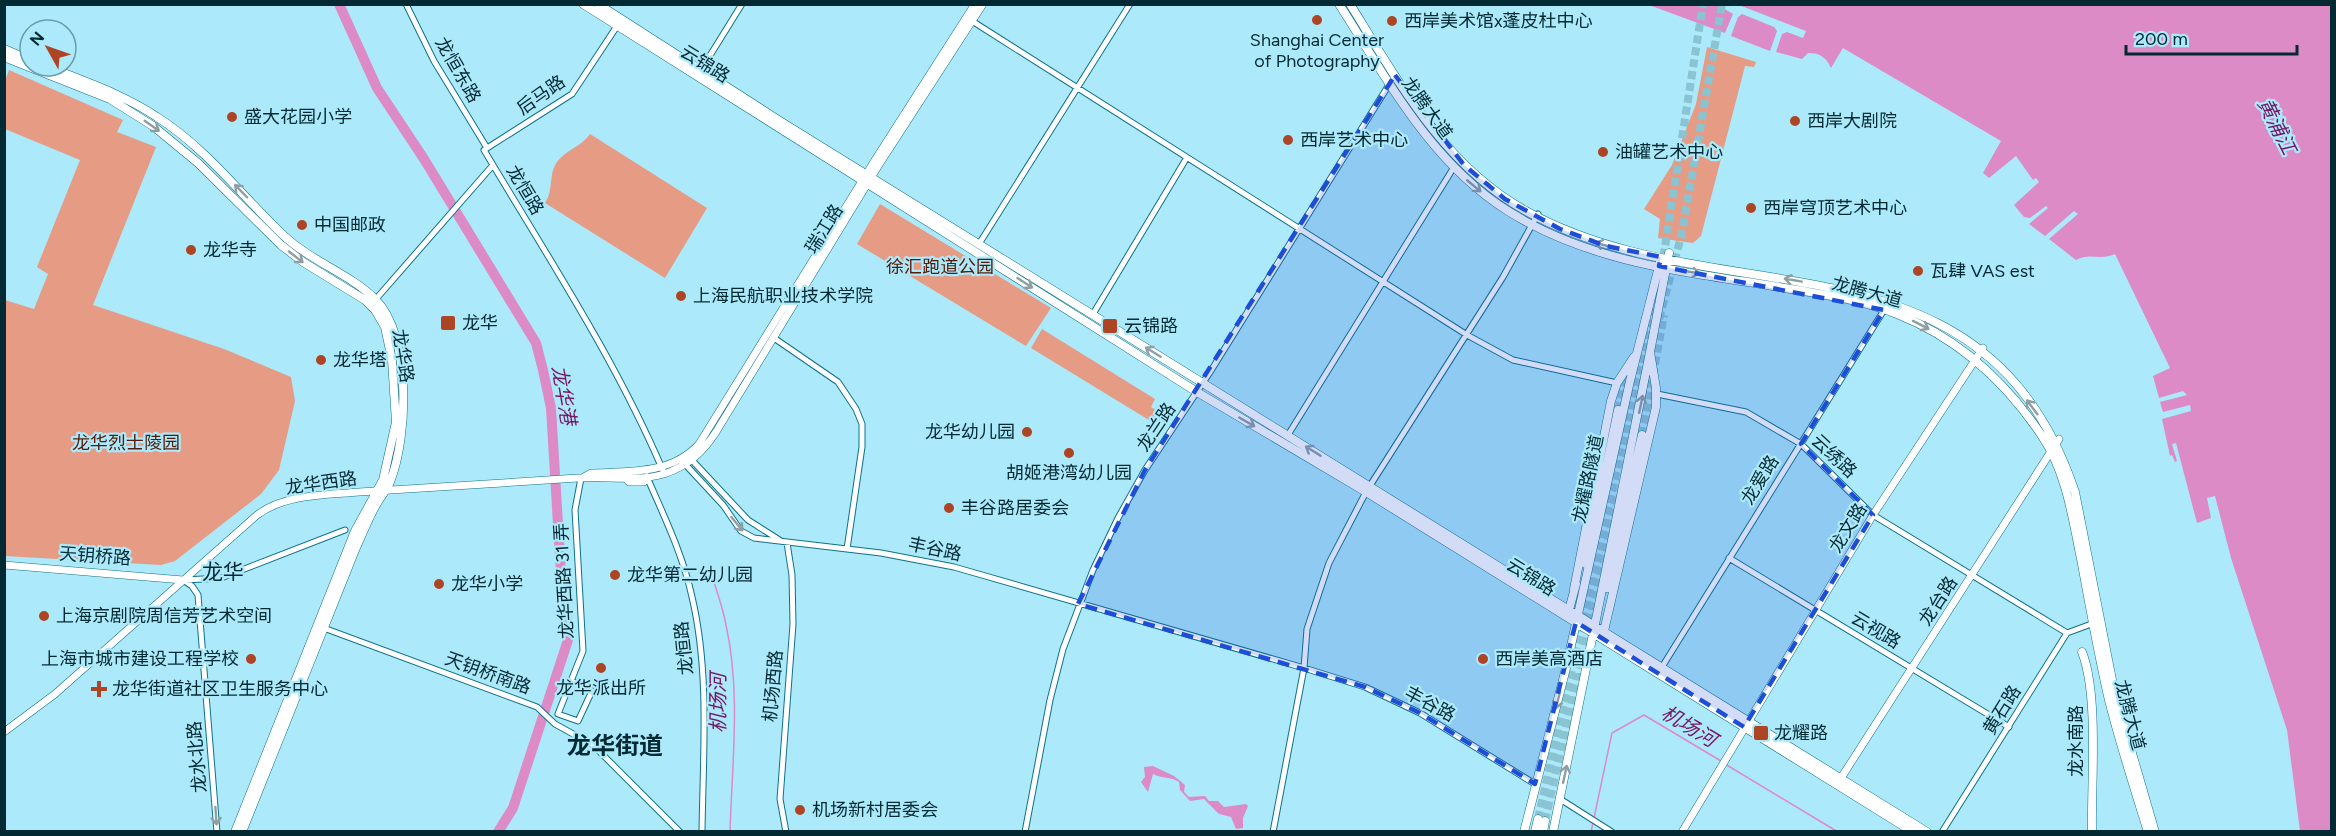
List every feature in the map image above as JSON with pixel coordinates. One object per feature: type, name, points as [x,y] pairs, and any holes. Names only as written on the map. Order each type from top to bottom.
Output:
[{"type":"main road","name":"云锦路","points":[[583,4],[701,70],[867,180],[979,244],[1288,435],[1368,489],[1746,724],[1913,831]]},
{"type":"main road","name":"云锦路","points":[[598,4],[619,23],[1197,392],[1368,489],[1569,610],[1577,619]]},
{"type":"main road","name":"龙腾大道","points":[[1339,4],[1393,79],[1464,165],[1497,193],[1587,249],[1663,267],[1839,298],[1884,310],[1979,353]]},
{"type":"main road","name":"龙腾大道","points":[[1350,4],[1416,122],[1454,167],[1492,200],[1590,241],[1878,298],[1931,320],[1979,353],[2055,445],[2115,695],[2155,831]]},
{"type":"main road","points":[[4,49],[18,55]]},
{"type":"main road","name":"龙华路","points":[[4,57],[110,99],[153,126],[198,163],[266,232],[303,262],[354,292],[375,310],[385,327],[396,422],[383,480],[355,531],[243,831]]},
{"type":"main road","name":"龙华路","points":[[75,78],[123,98],[156,116],[207,157],[283,235],[316,261],[376,299],[391,321],[400,364],[401,442],[386,490],[365,527],[320,627],[235,831]]},
{"type":"main road","points":[[1579,590],[1630,381],[1666,256]]},
{"type":"main road","points":[[1598,615],[1650,352],[1663,267]]},
{"type":"main road","points":[[1524,831],[1577,619],[1579,590],[1603,438],[1617,383],[1632,361],[1645,331]]},
{"type":"main road","points":[[1604,632],[1657,394],[1650,352]]},
{"type":"main road","name":"龙耀路隧道","points":[[1569,610],[1579,590],[1618,410]]},
{"type":"main road","points":[[1553,831],[1594,629],[1610,579],[1642,435]]},
{"type":"main road","points":[[1608,614],[1610,579]]},
{"type":"main road","name":"龙腾大道","points":[[2097,622],[2108,696],[2148,831]]},
{"type":"main road","name":"云锦路","points":[[1594,629],[1604,632],[1662,667],[1746,724],[1841,778],[1927,831]]},
{"type":"main road","name":"龙水南路","points":[[2082,651],[2089,670],[2091,705],[2092,831]]},
{"type":"main road","points":[[1535,831],[1541,820],[1544,831]]},
{"type":"street","name":"龙恒东路","points":[[406,4],[434,61],[485,149]]},
{"type":"street","points":[[701,70],[742,4]]},
{"type":"street","name":"瑞江路","points":[[687,460],[710,428],[867,180],[975,4]]},
{"type":"street","name":"瑞江路","points":[[687,460],[711,440],[867,180],[983,4]]},
{"type":"street","points":[[979,244],[1130,4]]},
{"type":"street","points":[[972,21],[1186,159],[1467,335],[1513,360],[1617,383]]},
{"type":"street","name":"后马路","points":[[485,149],[572,94],[619,23]]},
{"type":"street","name":"龙兰路","points":[[1025,831],[1056,673],[1078,604],[1118,518],[1145,470],[1203,383],[1393,79]]},
{"type":"street","name":"龙恒路","points":[[485,149],[492,165],[613,367],[665,469]]},
{"type":"street","points":[[1093,314],[1186,159]]},
{"type":"street","points":[[376,299],[492,165]]},
{"type":"street","points":[[1288,435],[1454,167]]},
{"type":"street","points":[[1273,831],[1304,668],[1307,629],[1329,563],[1368,489],[1467,335],[1536,218]]},
{"type":"street","name":"龙爱路","points":[[1662,667],[1884,310]]},
{"type":"street","points":[[774,338],[838,382],[862,424],[862,447],[847,549]]},
{"type":"street","name":"龙文路","points":[[1682,831],[1873,515],[1979,353]]},
{"type":"street","name":"云绣路","points":[[1657,394],[1746,412],[1801,444],[1873,515],[2067,633]]},
{"type":"street","name":"龙台路","points":[[1841,778],[2055,445]]},
{"type":"street","name":"龙华西路","points":[[4,732],[49,699],[268,508],[307,497],[386,490],[625,477],[665,469],[687,460]]},
{"type":"street","name":"丰谷路","points":[[687,460],[723,504],[741,531],[754,538],[847,549],[954,567],[1365,687],[1420,713],[1535,784]]},
{"type":"street","name":"丰谷路","points":[[687,460],[748,520],[785,542]]},
{"type":"street","name":"龙华西路","points":[[581,478],[591,473],[646,473]]},
{"type":"street","name":"龙恒路","points":[[646,473],[681,556],[697,618],[703,672],[702,831]]},
{"type":"street","name":"龙华西路 31 弄","points":[[571,681],[591,691],[578,721],[558,714],[571,681],[583,651],[575,510],[581,478]]},
{"type":"street","points":[[183,580],[220,578],[345,530]]},
{"type":"street","name":"机场西路","points":[[785,542],[794,599],[780,799],[786,831]]},
{"type":"street","name":"云视路","points":[[1729,558],[2008,727]]},
{"type":"street","name":"天钥桥路","points":[[4,565],[183,580]]},
{"type":"street","name":"龙水北路","points":[[183,580],[198,595],[217,831]]},
{"type":"street","points":[[2067,633],[2097,622]]},
{"type":"street","name":"天钥桥南路","points":[[320,627],[537,707],[555,724],[593,745],[680,831]]},
{"type":"street","name":"黄石路","points":[[1942,831],[2067,633]]},
{"type":"street","points":[[1560,799],[1612,831]]},
{"type":"highlighted area","points":[[1395,75],[1464,165],[1505,199],[1560,229],[1606,246],[1661,257],[1659,266],[1884,310],[1801,444],[1873,515],[1744,727],[1576,622],[1535,784],[1420,713],[1365,687],[1078,604],[1145,470]]},
{"type":"green space","points":[[1707,47],[1756,62],[1754,67],[1745,66],[1701,236],[1693,243],[1658,238],[1660,219],[1644,209],[1672,165],[1696,104]]},
{"type":"green space","name":"龙华烈士陵园","points":[[9,70],[18,74],[18,78],[27,78],[123,120],[117,132],[156,147],[93,305],[224,349],[291,377],[295,401],[279,470],[261,494],[175,561],[161,565],[5,556],[5,300],[34,309],[48,274],[37,267],[80,160],[5,129],[5,81]]},
{"type":"green space","points":[[590,134],[707,208],[665,278],[545,203],[557,162]]},
{"type":"green space","name":"徐汇跑道公园","points":[[880,204],[1051,308],[1026,346],[857,244]]},
{"type":"green space","points":[[1042,329],[1155,399],[1151,407],[1168,418],[1162,428],[1031,348]]},
{"type":"water","points":[[1649,5],[1718,5],[1733,14],[1725,33]]},
{"type":"water","name":"黄浦江","points":[[1739,5],[2331,5],[2331,831],[2300,831],[2287,730],[2231,558],[2215,496],[2207,498],[2211,518],[2197,523],[2176,443],[2172,444],[2177,461],[2175,462],[2172,455],[2170,456],[2162,419],[2191,411],[2190,405],[2163,412],[2160,402],[2187,395],[2183,391],[2159,398],[2153,376],[2170,368],[2115,254],[2076,260],[2049,239],[2078,214],[2074,211],[2045,236],[2029,224],[2048,208],[2046,206],[2030,218],[2024,217],[2014,205],[2039,182],[2036,178],[2033,180],[2016,156],[1989,178],[1983,173],[2001,141],[1843,48],[1831,68],[1825,58],[1816,54],[1808,53],[1802,59],[1776,52],[1782,34],[1787,32],[1803,38],[1806,31]]},
{"type":"water","points":[[1742,14],[1774,27],[1777,31],[1770,51],[1731,36],[1738,17]]},
{"type":"water","points":[[1153,766],[1174,776],[1185,785],[1184,792],[1189,797],[1205,796],[1209,801],[1218,801],[1224,807],[1246,804],[1248,806],[1243,818],[1243,828],[1236,829],[1231,817],[1219,814],[1204,799],[1190,801],[1180,790],[1179,782],[1173,779],[1153,774],[1148,792],[1141,782],[1145,777],[1144,767]]},
{"type":"waterway","name":"龙华港","points":[[339,4],[377,88],[424,159],[536,343],[551,408],[561,574],[569,637],[513,808],[498,832]]},
{"type":"waterway","name":"机场河","points":[[712,576],[725,619],[733,676],[734,728],[730,832]]},
{"type":"waterway","name":"机场河","points":[[1591,832],[1612,733],[1644,715],[1721,761]]},
{"type":"waterway","name":"机场河","points":[[1725,764],[1838,832]]},
{"type":"tunnel","points":[[1538,819],[1659,285],[1703,4]]},
{"type":"tunnel","points":[[1659,319],[1682,233],[1722,4]]},
{"type":"tunnel","points":[[1642,435],[1664,315]]},
{"type":"tunnel","points":[[1618,410],[1629,366]]},
{"type":"tunnel","points":[[1545,821],[1617,497]]},
{"type":"place","name":"Shanghai Center of Photography","points":[[1317,20]]},
{"type":"place","name":"西岸美术馆x蓬皮杜中心","points":[[1392,21]]},
{"type":"place","name":"盛大花园小学","points":[[232,117]]},
{"type":"place","name":"西岸大剧院","points":[[1795,121]]},
{"type":"place","name":"西岸艺术中心","points":[[1288,140]]},
{"type":"place","name":"油罐艺术中心","points":[[1603,152]]},
{"type":"place","name":"西岸穹顶艺术中心","points":[[1751,208]]},
{"type":"place","name":"中国邮政","points":[[302,225]]},
{"type":"place","name":"龙华寺","points":[[191,250]]},
{"type":"place","name":"瓦肆 VAS est","points":[[1918,271]]},
{"type":"place","name":"上海民航职业技术学院","points":[[681,296]]},
{"type":"place","name":"龙华","points":[[448,323]]},
{"type":"place","name":"云锦路","points":[[1110,326]]},
{"type":"place","name":"龙华塔","points":[[321,360]]},
{"type":"place","name":"龙华幼儿园","points":[[1027,432]]},
{"type":"place","name":"胡姬港湾幼儿园","points":[[1069,453]]},
{"type":"place","name":"丰谷路居委会","points":[[949,508]]},
{"type":"place","name":"龙华第二幼儿园","points":[[615,575]]},
{"type":"place","name":"龙华小学","points":[[439,584]]},
{"type":"place","name":"上海京剧院周信芳艺术空间","points":[[44,616]]},
{"type":"place","name":"上海市城市建设工程学校","points":[[251,659]]},
{"type":"place","name":"西岸美高酒店","points":[[1483,659]]},
{"type":"place","name":"龙华派出所","points":[[601,668]]},
{"type":"place","name":"龙华街道社区卫生服务中心","points":[[99,689]]},
{"type":"place","name":"龙耀路","points":[[1761,733]]},
{"type":"place","name":"机场新村居委会","points":[[800,810]]},
{"type":"district","name":"龙华","points":[[223,572]]},
{"type":"district","name":"龙华街道","points":[[615,746]]}]
